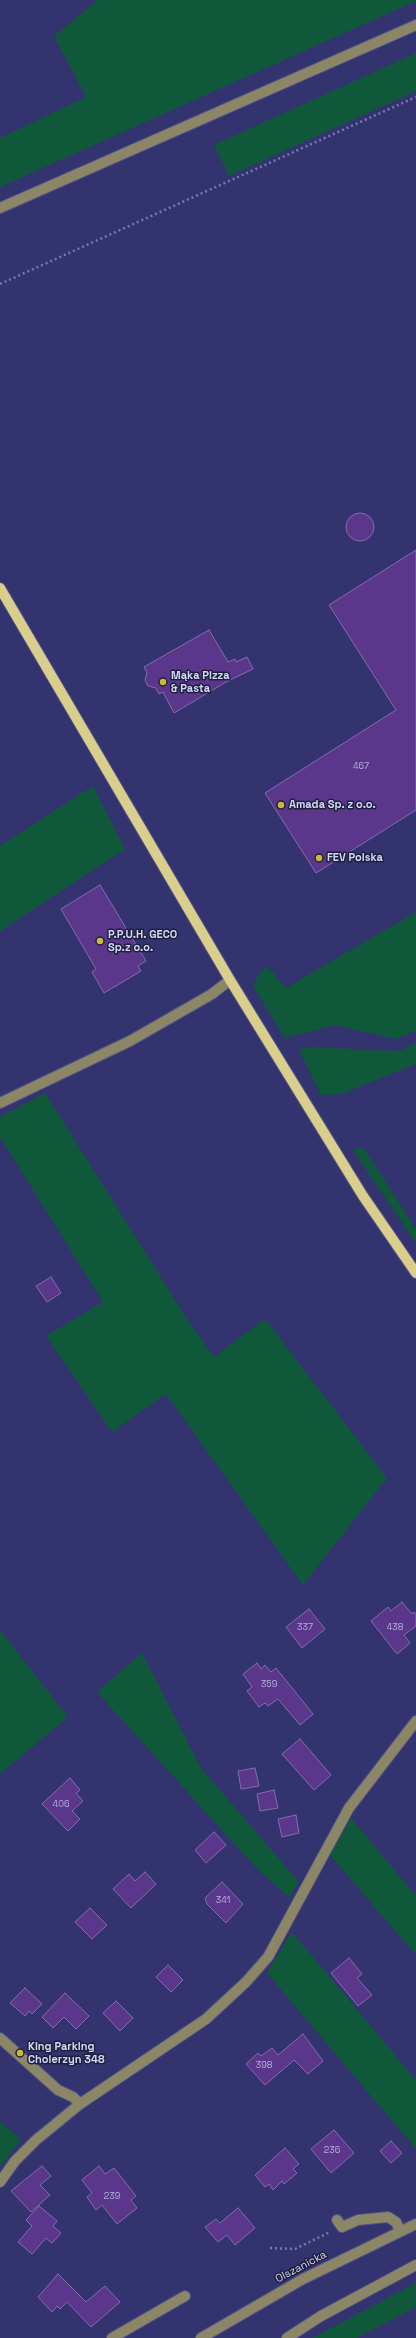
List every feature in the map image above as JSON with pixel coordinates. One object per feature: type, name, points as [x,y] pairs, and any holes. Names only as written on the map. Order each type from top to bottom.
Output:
[{"type":"main road","points":[[0,588],[230,980],[359,1189],[416,1273]]},
{"type":"street","points":[[0,208],[416,25]]},
{"type":"street","points":[[0,1103],[130,1041],[212,994],[230,980]]},
{"type":"street","points":[[0,2182],[15,2161],[36,2140],[80,2104],[206,2019],[246,1982],[268,1957],[349,1808],[416,1721]]},
{"type":"street","points":[[0,2038],[58,2090],[73,2097],[80,2104]]},
{"type":"street","points":[[340,2224],[358,2220],[388,2217],[396,2222],[400,2231]]},
{"type":"street","name":"Olszanicka","points":[[201,2338],[303,2279],[416,2224]]},
{"type":"street","points":[[287,2338],[321,2316],[416,2265]]},
{"type":"street","points":[[112,2338],[185,2296]]},
{"type":"path","points":[[0,284],[416,97]]},
{"type":"path","points":[[270,2248],[295,2249],[340,2224]]},
{"type":"green space","points":[[98,0],[416,1],[0,187],[0,138],[86,97],[54,36]]},
{"type":"green space","points":[[416,53],[416,91],[229,176],[214,145]]},
{"type":"green space","points":[[93,786],[125,849],[0,931],[0,846]]},
{"type":"green space","points":[[416,912],[416,1031],[395,1039],[336,1025],[285,1038],[253,986],[258,975],[267,966],[286,988]]},
{"type":"green space","points":[[416,1043],[416,1064],[341,1094],[321,1095],[299,1050],[310,1047],[399,1051]]},
{"type":"green space","points":[[45,1093],[189,1322],[214,1357],[265,1319],[387,1478],[303,1585],[166,1394],[112,1432],[46,1336],[103,1302],[0,1137],[0,1117]]},
{"type":"green space","points":[[363,1147],[416,1229],[416,1243],[353,1150]]},
{"type":"green space","points":[[0,1630],[68,1717],[0,1774]]},
{"type":"green space","points":[[142,1653],[201,1768],[299,1882],[289,1897],[259,1871],[97,1692]]},
{"type":"green space","points":[[351,1818],[416,1896],[416,1955],[330,1855]]},
{"type":"green space","points":[[292,1932],[416,2080],[416,2149],[267,1973]]},
{"type":"green space","points":[[0,2122],[21,2139],[0,2167]]},
{"type":"green space","points":[[416,2283],[416,2307],[357,2338],[313,2338]]},
{"type":"building","points":[[360,513],[370,517],[374,527],[370,537],[360,541],[350,537],[346,527],[350,517]]},
{"type":"building","points":[[416,550],[416,810],[316,873],[265,793],[396,710],[329,605]]},
{"type":"building","points":[[209,630],[228,662],[235,659],[236,662],[247,657],[253,669],[226,682],[174,713],[163,692],[159,694],[156,688],[148,686],[145,680],[147,673],[144,667]]},
{"type":"building","points":[[100,885],[146,961],[138,966],[141,971],[104,993],[92,972],[96,969],[61,909]]},
{"type":"building","points":[[51,1277],[61,1293],[47,1302],[36,1286]]},
{"type":"building","points":[[402,1602],[411,1613],[416,1613],[416,1626],[404,1635],[410,1643],[397,1654],[371,1621],[388,1607],[391,1611]]},
{"type":"building","points":[[309,1609],[325,1629],[302,1648],[286,1627]]},
{"type":"building","points":[[257,1663],[261,1669],[265,1665],[271,1672],[276,1668],[313,1714],[300,1725],[278,1699],[268,1706],[265,1703],[259,1707],[247,1691],[252,1687],[243,1674]]},
{"type":"building","points":[[300,1739],[331,1775],[314,1790],[282,1754]]},
{"type":"building","points":[[255,1768],[259,1786],[241,1789],[238,1771]]},
{"type":"building","points":[[70,1778],[80,1790],[76,1793],[83,1801],[72,1811],[80,1819],[68,1831],[42,1804]]},
{"type":"building","points":[[274,1790],[278,1808],[260,1811],[257,1794]]},
{"type":"building","points":[[296,1815],[299,1833],[282,1837],[278,1819]]},
{"type":"building","points":[[214,1832],[226,1845],[206,1863],[195,1850]]},
{"type":"building","points":[[145,1872],[156,1884],[131,1908],[113,1889],[129,1874],[135,1881]]},
{"type":"building","points":[[222,1882],[243,1904],[226,1923],[207,1904],[205,1898]]},
{"type":"building","points":[[90,1908],[107,1925],[92,1939],[75,1922]]},
{"type":"building","points":[[349,1958],[362,1974],[357,1978],[372,1995],[358,2006],[331,1973]]},
{"type":"building","points":[[168,1965],[183,1980],[171,1992],[156,1977]]},
{"type":"building","points":[[25,1988],[42,2004],[32,2014],[29,2011],[25,2016],[10,2003]]},
{"type":"building","points":[[65,1993],[89,2016],[76,2029],[64,2017],[53,2028],[42,2017]]},
{"type":"building","points":[[116,2001],[133,2018],[120,2031],[103,2013]]},
{"type":"building","points":[[303,2034],[323,2061],[308,2074],[294,2060],[265,2085],[246,2064],[258,2053],[261,2056],[272,2048],[278,2055]]},
{"type":"building","points":[[334,2130],[354,2153],[331,2173],[311,2149]]},
{"type":"building","points":[[391,2141],[402,2153],[391,2163],[380,2151]]},
{"type":"building","points":[[285,2148],[299,2164],[293,2169],[297,2173],[284,2184],[282,2181],[273,2190],[269,2184],[265,2187],[255,2175]]},
{"type":"building","points":[[42,2166],[51,2176],[40,2185],[50,2195],[31,2212],[11,2191]]},
{"type":"building","points":[[99,2166],[105,2174],[114,2168],[136,2196],[131,2200],[137,2208],[117,2224],[102,2205],[96,2210],[87,2197],[92,2193],[82,2180]]},
{"type":"building","points":[[39,2206],[57,2221],[53,2226],[61,2233],[52,2243],[46,2238],[32,2254],[18,2242],[32,2226],[26,2220]]},
{"type":"building","points":[[238,2208],[255,2228],[235,2245],[227,2235],[218,2242],[205,2227],[216,2219],[220,2223]]},
{"type":"building","points":[[58,2274],[86,2302],[105,2286],[120,2302],[91,2327],[67,2302],[60,2309],[57,2306],[52,2312],[38,2297]]},
{"type":"place","name":"Mąka Pizza & Pasta","points":[[163,682]]},
{"type":"place","name":"Amada Sp. z o.o.","points":[[281,805]]},
{"type":"place","name":"FEV Polska","points":[[319,858]]},
{"type":"place","name":"P.P.U.H. GECO Sp.z o.o.","points":[[100,941]]},
{"type":"place","name":"King Parking Cholerzyn 348","points":[[20,2053]]}]
